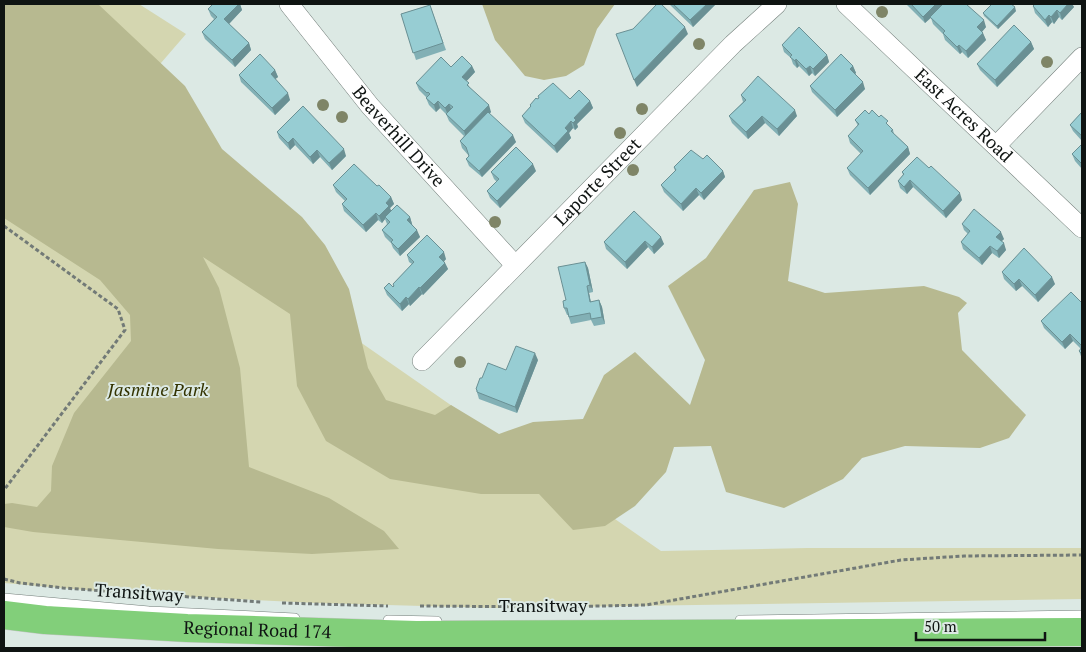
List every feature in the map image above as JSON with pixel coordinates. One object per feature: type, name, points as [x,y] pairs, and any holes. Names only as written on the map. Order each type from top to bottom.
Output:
[{"type":"highway","name":"Regional Road 174","points":[[4,615],[45,620],[187,628],[416,636],[1082,632]]},
{"type":"street","name":"Beaverhill Drive","points":[[289,4],[370,106],[516,265]]},
{"type":"street","name":"Laporte Street","points":[[422,361],[733,44],[777,4]]},
{"type":"street","name":"East Acres Road","points":[[846,4],[1082,228]]},
{"type":"street","points":[[996,146],[1082,57]]},
{"type":"lane","name":"Transitway","points":[[4,598],[149,611],[306,618]]},
{"type":"lane","points":[[732,620],[1082,616]]},
{"type":"lane","points":[[375,620],[444,622]]},
{"type":"path","points":[[4,226],[118,309],[125,330],[4,490]]},
{"type":"path","points":[[418,606],[566,607],[646,605],[901,560],[964,556],[1082,556]]},
{"type":"path","points":[[4,579],[63,588],[262,602]]},
{"type":"path","points":[[280,603],[389,606]]},
{"type":"green space","name":"Jasmine Park","points":[[4,4],[139,4],[186,34],[85,151],[661,551],[807,548],[1082,548],[1082,599],[495,608],[315,603],[133,594],[4,583]]},
{"type":"green space","points":[[4,4],[98,4],[185,86],[222,149],[302,217],[325,245],[349,289],[368,368],[386,400],[435,415],[451,405],[499,434],[533,422],[583,419],[604,375],[635,352],[690,405],[705,360],[668,286],[706,258],[754,190],[790,182],[798,204],[788,281],[825,293],[924,286],[959,297],[967,303],[958,313],[962,350],[1026,415],[1009,438],[980,448],[905,446],[862,458],[843,479],[784,508],[726,492],[711,446],[674,447],[666,472],[635,506],[605,526],[573,530],[539,494],[481,494],[390,479],[326,441],[297,386],[290,314],[203,257],[219,288],[240,368],[249,467],[329,498],[384,531],[399,549],[312,554],[218,549],[33,532],[4,527],[4,504],[12,503],[37,507],[51,491],[52,466],[74,413],[131,341],[130,315],[100,280],[4,218]]},
{"type":"green space","points":[[482,4],[615,4],[597,29],[584,65],[566,76],[544,80],[525,76],[495,40]]},
{"type":"building","points":[[213,4],[239,4],[224,19],[249,43],[232,60],[202,32],[217,17],[208,9]]},
{"type":"building","points":[[657,4],[661,4],[685,27],[634,80],[616,34],[633,29]]},
{"type":"building","points":[[673,4],[707,4],[690,20]]},
{"type":"building","points":[[911,4],[936,4],[923,17]]},
{"type":"building","points":[[943,4],[966,4],[984,20],[977,27],[983,33],[966,51],[959,45],[957,47],[943,33],[945,31],[930,17]]},
{"type":"building","points":[[992,4],[1011,4],[1015,7],[997,26],[983,13]]},
{"type":"building","points":[[1035,4],[1068,4],[1060,13],[1057,10],[1051,17],[1049,15],[1045,20],[1033,6]]},
{"type":"building","points":[[430,5],[443,43],[413,53],[401,14]]},
{"type":"building","points":[[1014,25],[1031,42],[995,80],[977,64]]},
{"type":"building","points":[[799,27],[827,55],[813,69],[810,66],[806,69],[796,59],[795,61],[782,45]]},
{"type":"building","points":[[260,54],[275,70],[271,74],[288,93],[272,108],[239,75]]},
{"type":"building","points":[[841,54],[853,66],[850,69],[863,82],[835,110],[810,86]]},
{"type":"building","points":[[462,56],[472,66],[462,77],[469,83],[467,85],[489,105],[464,131],[446,114],[453,107],[449,104],[445,108],[438,101],[434,105],[426,98],[430,94],[416,83],[441,57],[451,67]]},
{"type":"building","points":[[758,76],[795,110],[777,129],[762,116],[746,132],[729,116],[746,100],[741,95]]},
{"type":"building","points":[[553,83],[570,99],[579,90],[590,101],[574,118],[576,120],[573,123],[571,121],[565,128],[568,131],[554,146],[522,116],[536,98],[539,98],[538,96]]},
{"type":"building","points":[[303,106],[344,149],[329,163],[317,150],[310,157],[293,138],[288,143],[277,132]]},
{"type":"building","points":[[865,110],[869,114],[872,110],[879,117],[881,115],[888,121],[886,123],[893,130],[891,131],[908,147],[868,188],[847,168],[863,151],[848,136],[859,124],[855,120]]},
{"type":"building","points":[[488,112],[513,135],[479,171],[466,159],[469,156],[466,147],[460,141]]},
{"type":"building","points":[[1082,112],[1082,136],[1070,125]]},
{"type":"building","points":[[1082,144],[1082,164],[1072,154]]},
{"type":"building","points":[[516,147],[533,164],[497,201],[487,191],[499,179],[491,172]]},
{"type":"building","points":[[691,150],[703,159],[707,155],[723,171],[701,193],[696,188],[681,204],[661,185],[676,170],[674,167]]},
{"type":"building","points":[[917,157],[929,168],[931,166],[960,193],[943,211],[910,180],[904,187],[898,181],[904,174],[902,172]]},
{"type":"building","points":[[354,164],[391,197],[386,203],[389,206],[379,216],[376,213],[363,225],[342,204],[347,199],[333,185]]},
{"type":"building","points":[[397,205],[410,217],[407,220],[417,230],[398,249],[391,242],[393,240],[382,230],[390,222],[385,217]]},
{"type":"building","points":[[974,209],[1001,232],[996,237],[1004,243],[997,251],[990,246],[979,258],[961,242],[970,231],[962,224]]},
{"type":"building","points":[[634,211],[661,237],[652,247],[645,241],[625,262],[604,242]]},
{"type":"building","points":[[427,235],[444,252],[439,257],[445,263],[408,299],[406,297],[400,304],[384,288],[389,283],[393,287],[393,284],[414,262],[407,255]]},
{"type":"building","points":[[1024,248],[1052,277],[1035,295],[1019,279],[1014,284],[1002,272]]},
{"type":"building","points":[[585,262],[590,285],[587,286],[590,302],[599,300],[602,317],[591,319],[590,313],[569,317],[567,308],[564,308],[563,301],[566,300],[558,267]]},
{"type":"building","points":[[1071,292],[1082,303],[1082,346],[1070,334],[1062,342],[1041,321]]},
{"type":"building","points":[[516,346],[535,353],[515,407],[477,392],[476,389],[488,363],[506,370]]}]
